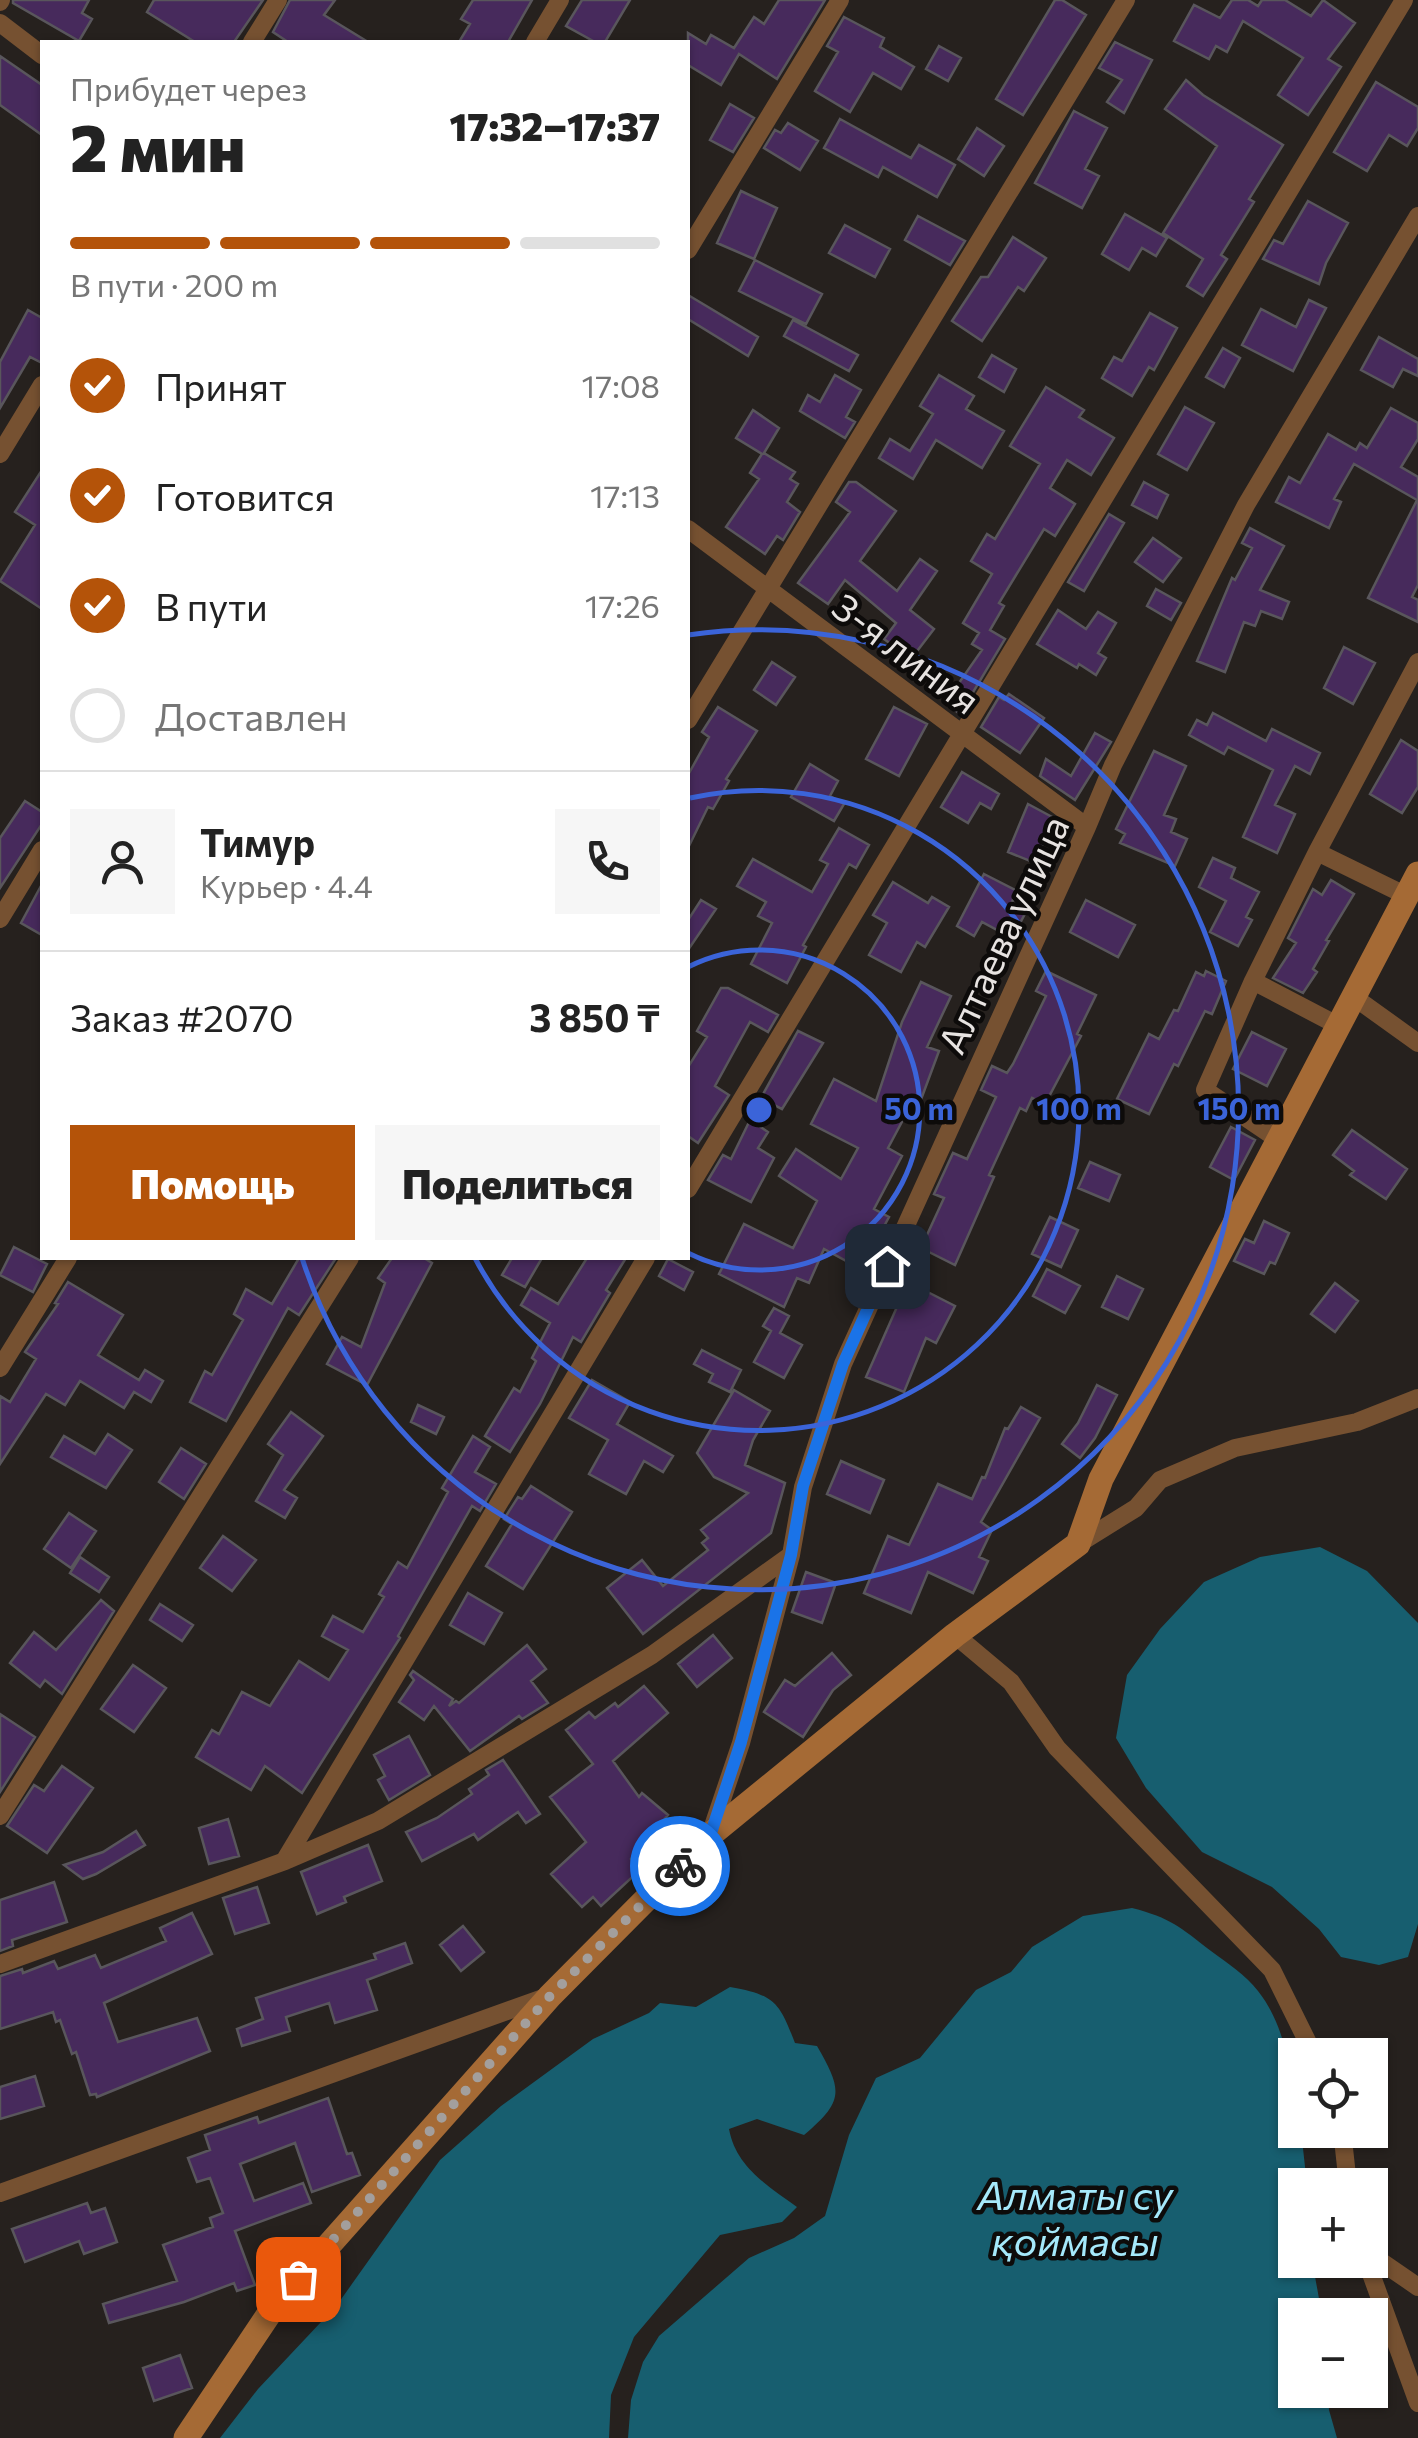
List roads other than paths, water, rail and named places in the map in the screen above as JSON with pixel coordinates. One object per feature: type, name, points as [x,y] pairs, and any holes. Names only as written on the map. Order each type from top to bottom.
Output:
[{"type":"street","points":[[253,40],[278,0]]},
{"type":"street","points":[[536,40],[560,0]]},
{"type":"street","points":[[690,247],[840,0]]},
{"type":"street","points":[[690,717],[1126,0]]},
{"type":"street","points":[[690,1185],[1404,0]]},
{"type":"street","points":[[0,24],[40,54]]},
{"type":"street","name":"Алтаева улица","points":[[710,1836],[741,1742],[791,1555],[803,1486],[843,1364],[1112,765],[1246,505],[1418,216]]},
{"type":"street","points":[[0,454],[40,388]]},
{"type":"street","name":"3-я линия","points":[[690,530],[1087,827]]},
{"type":"street","points":[[1279,1140],[1205,1090],[1317,852],[1418,662]]},
{"type":"street","points":[[1078,1544],[1101,1479],[1412,885],[1317,852]]},
{"type":"street","points":[[0,919],[40,853]]},
{"type":"street","points":[[1253,981],[1339,1026]]},
{"type":"street","points":[[1354,997],[1418,1043]]},
{"type":"street","points":[[0,1368],[67,1260]]},
{"type":"street","points":[[0,1816],[349,1260]]},
{"type":"street","points":[[285,1861],[645,1260]]},
{"type":"street","points":[[186,2438],[273,2308],[550,1996],[710,1836],[955,1634],[1078,1544],[1136,1508],[1160,1480],[1235,1448],[1357,1422],[1418,1398]]},
{"type":"street","points":[[0,1964],[285,1861],[395,1811],[652,1655],[791,1555]]},
{"type":"street","points":[[955,1634],[1010,1682],[1057,1748],[1272,1970],[1306,2038]]},
{"type":"street","points":[[0,2192],[550,1996]]},
{"type":"street","points":[[1388,2269],[1418,2286]]},
{"type":"street","points":[[1375,2278],[1418,2403]]},
{"type":"water","points":[[1320,1547],[1367,1571],[1418,1623],[1418,1924],[1408,1957],[1379,1965],[1341,1957],[1319,1929],[1272,1887],[1202,1852],[1146,1788],[1116,1738],[1127,1675],[1160,1629],[1204,1582],[1260,1557]]},
{"type":"water","name":"Алматы су қоймасы","points":[[1132,1908],[1174,1924],[1248,1980],[1276,2022],[1282,2038],[1278,2038],[1278,2148],[1303,2148],[1305,2168],[1278,2168],[1278,2278],[1315,2278],[1319,2298],[1278,2298],[1278,2408],[1329,2408],[1337,2438],[628,2438],[631,2400],[643,2362],[659,2336],[749,2258],[794,2238],[825,2216],[849,2135],[876,2078],[920,2058],[976,1990],[1011,1972],[1032,1947],[1083,1916]]},
{"type":"water","points":[[730,1987],[766,1997],[779,2009],[795,2043],[817,2046],[832,2074],[833,2104],[804,2135],[757,2119],[729,2129],[746,2165],[797,2207],[782,2222],[720,2235],[634,2337],[611,2395],[609,2438],[220,2438],[258,2389],[337,2305],[440,2160],[501,2106],[593,2039],[649,2013],[660,2003],[696,2007]]}]
